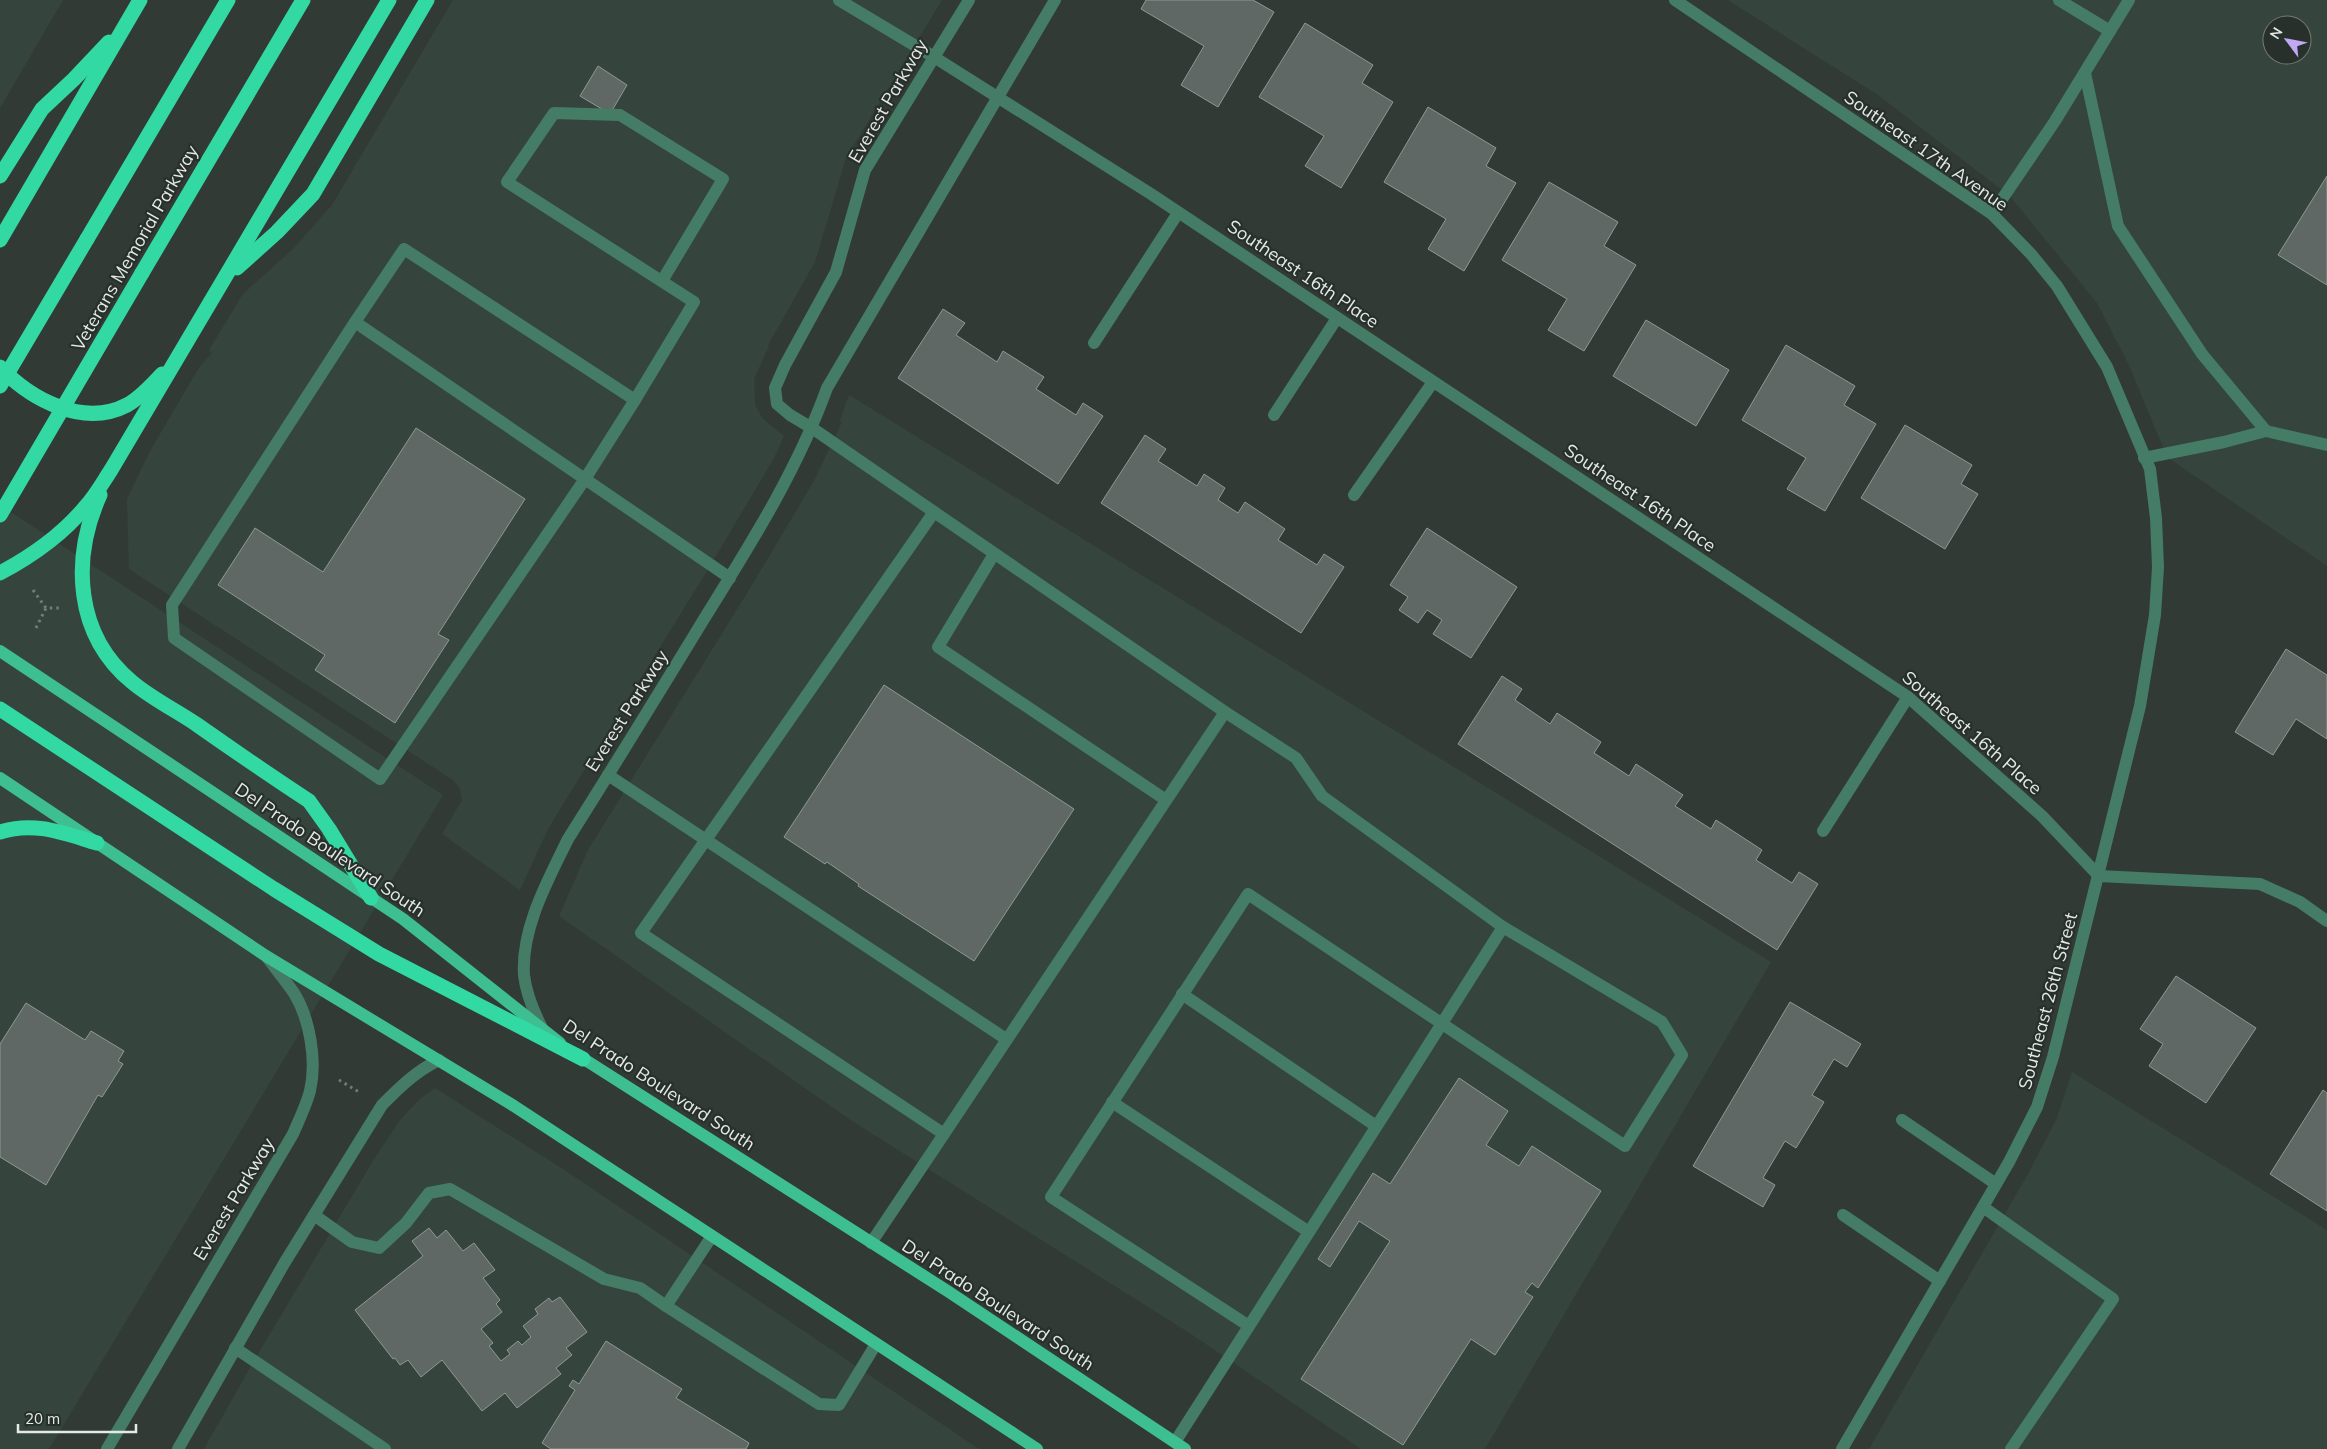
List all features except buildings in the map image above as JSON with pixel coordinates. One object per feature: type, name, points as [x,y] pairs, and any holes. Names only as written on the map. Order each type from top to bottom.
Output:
[{"type":"highway","points":[[0,240],[140,0]]},
{"type":"highway","points":[[0,386],[228,0]]},
{"type":"highway","name":"Veterans Memorial Parkway","points":[[0,515],[303,0]]},
{"type":"highway","points":[[0,573],[35,552],[58,534],[87,506],[182,353],[389,0]]},
{"type":"highway","points":[[225,280],[277,232],[312,194],[427,0]]},
{"type":"highway","points":[[0,176],[42,109],[74,79],[128,20]]},
{"type":"highway","points":[[0,249],[16,214]]},
{"type":"highway","points":[[0,367],[14,382],[40,399],[70,410],[102,413],[127,405],[151,386],[182,353]]},
{"type":"highway","points":[[111,470],[95,506],[81,568],[85,608],[105,652],[133,682],[309,801],[329,829],[371,898]]},
{"type":"highway","points":[[0,709],[274,889],[371,949],[583,1059]]},
{"type":"highway","points":[[0,832],[16,827],[28,826],[97,843]]},
{"type":"main road","name":"Del Prado Boulevard South","points":[[0,651],[403,919],[583,1059],[871,1243],[1180,1446]]},
{"type":"main road","points":[[0,778],[266,956],[514,1106],[1037,1449]]},
{"type":"street","name":"Southeast 16th Place","points":[[840,0],[934,57],[1178,213],[1908,698],[2042,816],[2099,876]]},
{"type":"street","name":"Everest Parkway","points":[[812,428],[790,415],[777,404],[775,388],[784,364],[836,272],[865,170],[969,0]]},
{"type":"street","name":"Everest Parkway","points":[[541,1026],[532,1007],[524,974],[528,941],[533,918],[549,878],[568,839],[730,578],[794,468],[827,388],[1055,0]]},
{"type":"street","name":"Southeast 17th Avenue","points":[[1675,0],[1992,214],[2031,254],[2057,286],[2107,367],[2150,469],[2156,518]]},
{"type":"street","points":[[2059,0],[2110,31]]},
{"type":"street","points":[[1992,214],[2055,121],[2129,0]]},
{"type":"street","points":[[2084,72],[2118,226],[2202,354],[2266,431]]},
{"type":"street","points":[[635,400],[404,249],[172,605],[174,638],[380,779],[585,479],[635,400],[694,302],[507,182],[554,113],[620,115],[723,179],[662,281]]},
{"type":"street","points":[[1094,343],[1178,213]]},
{"type":"street","points":[[1274,415],[1337,318]]},
{"type":"street","points":[[355,322],[730,578]]},
{"type":"street","points":[[1354,495],[1433,382]]},
{"type":"street","points":[[812,428],[1225,712],[1296,758],[1322,796],[1503,927],[1662,1022],[1682,1055],[1625,1146],[1248,894],[1051,1197],[1249,1326]]},
{"type":"street","points":[[2144,458],[2224,442],[2266,431],[2327,445]]},
{"type":"street","points":[[934,512],[641,933],[944,1134]]},
{"type":"street","name":"Southeast 26th Street","points":[[1842,1449],[1983,1207],[2037,1108],[2053,1057],[2140,706],[2155,615],[2158,567],[2156,518]]},
{"type":"street","points":[[994,554],[938,647],[1166,800]]},
{"type":"street","points":[[1824,831],[1908,698]]},
{"type":"street","points":[[871,1243],[1225,712]]},
{"type":"street","points":[[608,775],[1006,1039]]},
{"type":"street","points":[[2099,876],[2260,884],[2300,902],[2327,921]]},
{"type":"street","points":[[1180,1446],[1249,1326],[1503,927]]},
{"type":"street","name":"Everest Parkway","points":[[107,1449],[293,1134],[310,1089],[312,1063],[310,1034],[302,1008],[294,993],[266,956]]},
{"type":"street","points":[[1182,994],[1376,1126]]},
{"type":"street","points":[[178,1449],[314,1214],[382,1105],[403,1083],[439,1060]]},
{"type":"street","points":[[1112,1102],[1309,1232]]},
{"type":"street","points":[[1902,1120],[1996,1184]]},
{"type":"street","points":[[314,1214],[352,1242],[379,1248],[406,1223],[429,1194],[450,1189],[604,1279],[640,1288],[819,1404],[839,1405],[876,1344]]},
{"type":"street","points":[[1983,1207],[2113,1299],[2011,1449]]},
{"type":"street","points":[[1843,1215],[1940,1281]]},
{"type":"street","points":[[666,1306],[712,1236]]},
{"type":"street","points":[[235,1348],[386,1449]]},
{"type":"path","points":[[33,590],[46,608]]},
{"type":"path","points":[[46,608],[67,608]]},
{"type":"path","points":[[36,628],[46,608]]},
{"type":"path","points":[[332,1075],[361,1093]]},
{"type":"shaded area","points":[[0,0],[63,0],[0,108]]},
{"type":"shaded area","points":[[453,0],[942,0],[846,158],[815,262],[768,345],[754,379],[755,405],[763,419],[784,436],[774,458],[710,566],[549,827],[520,890],[442,834],[462,800],[460,789],[453,780],[129,569],[127,499],[150,451],[200,366],[212,353],[209,350],[243,294],[293,249],[332,205]]},
{"type":"shaded area","points":[[1728,0],[2327,0],[2327,566],[2167,457],[2128,363],[2097,303],[2010,196],[1878,95]]},
{"type":"shaded area","points":[[849,395],[1771,962],[1485,1449],[1361,1449],[1188,1332],[852,1121],[559,916],[588,850],[814,481],[842,422],[840,420]]},
{"type":"shaded area","points":[[0,505],[443,795],[49,1449],[0,1449]]},
{"type":"shaded area","points":[[2072,1072],[2327,1230],[2327,1449],[1869,1449],[2028,1174],[2057,1118]]},
{"type":"shaded area","points":[[435,1088],[572,1175],[979,1449],[204,1449],[255,1359],[376,1156],[401,1119],[420,1099]]}]
